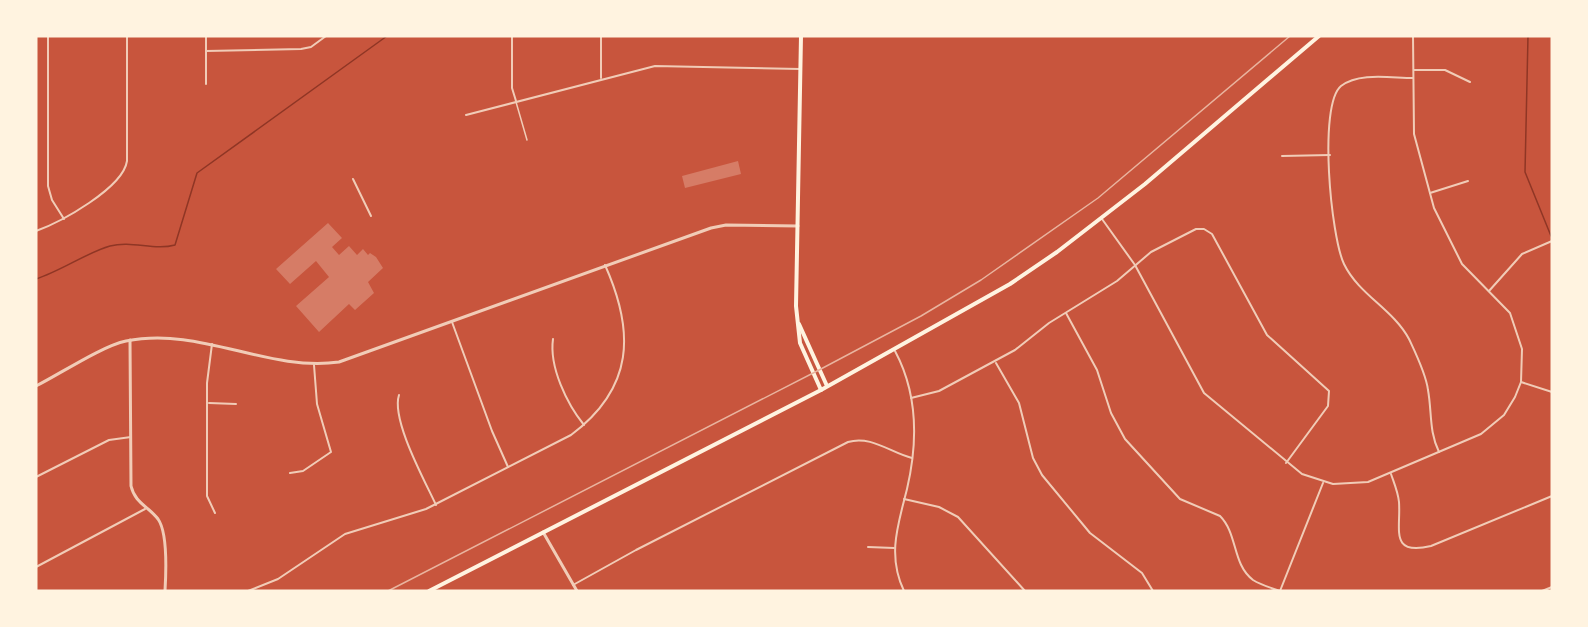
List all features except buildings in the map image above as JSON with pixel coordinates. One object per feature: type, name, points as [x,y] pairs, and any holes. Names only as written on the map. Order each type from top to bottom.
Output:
[{"type":"main road","points":[[801,36],[798,321],[800,343],[821,390]]},
{"type":"main road","points":[[429,591],[895,351],[1010,284],[1102,219],[1319,36]]},
{"type":"main road","points":[[798,321],[827,386]]},
{"type":"street","points":[[48,36],[48,186],[52,200],[64,219]]},
{"type":"street","points":[[36,231],[64,219],[120,178],[127,165],[127,36]]},
{"type":"street","points":[[206,36],[206,84]]},
{"type":"street","points":[[206,51],[301,49],[311,47],[326,36]]},
{"type":"street","points":[[512,36],[512,88],[516,101]]},
{"type":"street","points":[[601,36],[601,79]]},
{"type":"street","points":[[1102,219],[1135,265],[1204,393],[1302,474],[1323,483],[1357,484],[1391,474],[1472,439],[1497,422],[1510,406],[1521,382],[1522,349],[1517,327],[1510,314],[1490,291],[1468,273],[1437,217],[1414,134],[1413,36]]},
{"type":"street","points":[[465,115],[645,67],[666,65],[800,69]]},
{"type":"street","points":[[1414,70],[1445,70],[1470,82]]},
{"type":"street","points":[[1414,78],[1361,78],[1342,86],[1335,93],[1330,109],[1333,230],[1344,263],[1359,288],[1395,320],[1409,338],[1427,385],[1432,432],[1439,452]]},
{"type":"street","points":[[1282,156],[1330,155]]},
{"type":"street","points":[[353,179],[371,216]]},
{"type":"street","points":[[1430,193],[1468,181]]},
{"type":"street","points":[[36,386],[117,344],[130,340],[191,339],[295,364],[314,365],[349,359],[697,232],[726,225],[798,226]]},
{"type":"street","points":[[911,398],[934,393],[995,362],[1117,281],[1151,252],[1196,229],[1204,229],[1212,234],[1267,334],[1329,391],[1328,406],[1286,463]]},
{"type":"street","points":[[1490,291],[1522,254],[1552,241]]},
{"type":"street","points":[[248,591],[278,579],[345,534],[436,505],[584,425],[609,397],[618,378],[625,352],[622,310],[605,265]]},
{"type":"street","points":[[1066,313],[1097,370],[1111,413],[1125,439],[1180,499],[1216,514],[1225,521],[1246,573],[1258,583],[1280,591],[1323,483]]},
{"type":"street","points":[[452,321],[492,431],[508,467]]},
{"type":"street","points":[[553,339],[553,356],[567,399],[584,425]]},
{"type":"street","points":[[130,340],[131,486],[136,500],[161,525],[165,556],[165,591]]},
{"type":"street","points":[[212,344],[208,374],[207,496],[215,513]]},
{"type":"street","points":[[895,351],[906,373],[916,431],[894,548],[897,573],[904,591]]},
{"type":"street","points":[[995,362],[1018,403],[1034,458],[1042,475],[1090,533],[1142,573],[1153,591]]},
{"type":"street","points":[[290,473],[303,471],[331,452],[317,404],[314,365]]},
{"type":"street","points":[[1521,382],[1552,392]]},
{"type":"street","points":[[399,395],[397,411],[436,505]]},
{"type":"street","points":[[208,403],[236,404]]},
{"type":"street","points":[[36,477],[109,440],[131,437]]},
{"type":"street","points":[[573,585],[636,550],[848,442],[868,441],[890,452],[912,458]]},
{"type":"street","points":[[1391,474],[1398,496],[1399,536],[1403,544],[1412,548],[1431,546],[1552,496]]},
{"type":"street","points":[[904,499],[939,507],[958,517],[1025,591]]},
{"type":"street","points":[[36,567],[145,508]]},
{"type":"street","points":[[543,532],[577,591]]},
{"type":"street","points":[[868,547],[894,548]]},
{"type":"street","points":[[1542,591],[1552,587]]},
{"type":"lane","points":[[516,101],[527,140]]},
{"type":"waterway","points":[[36,279],[118,244],[159,247],[175,245],[197,173],[387,36]]},
{"type":"waterway","points":[[1528,36],[1525,172],[1551,236]]},
{"type":"railway","points":[[388,591],[819,370],[921,316],[981,280],[1098,198],[1290,36]]}]
